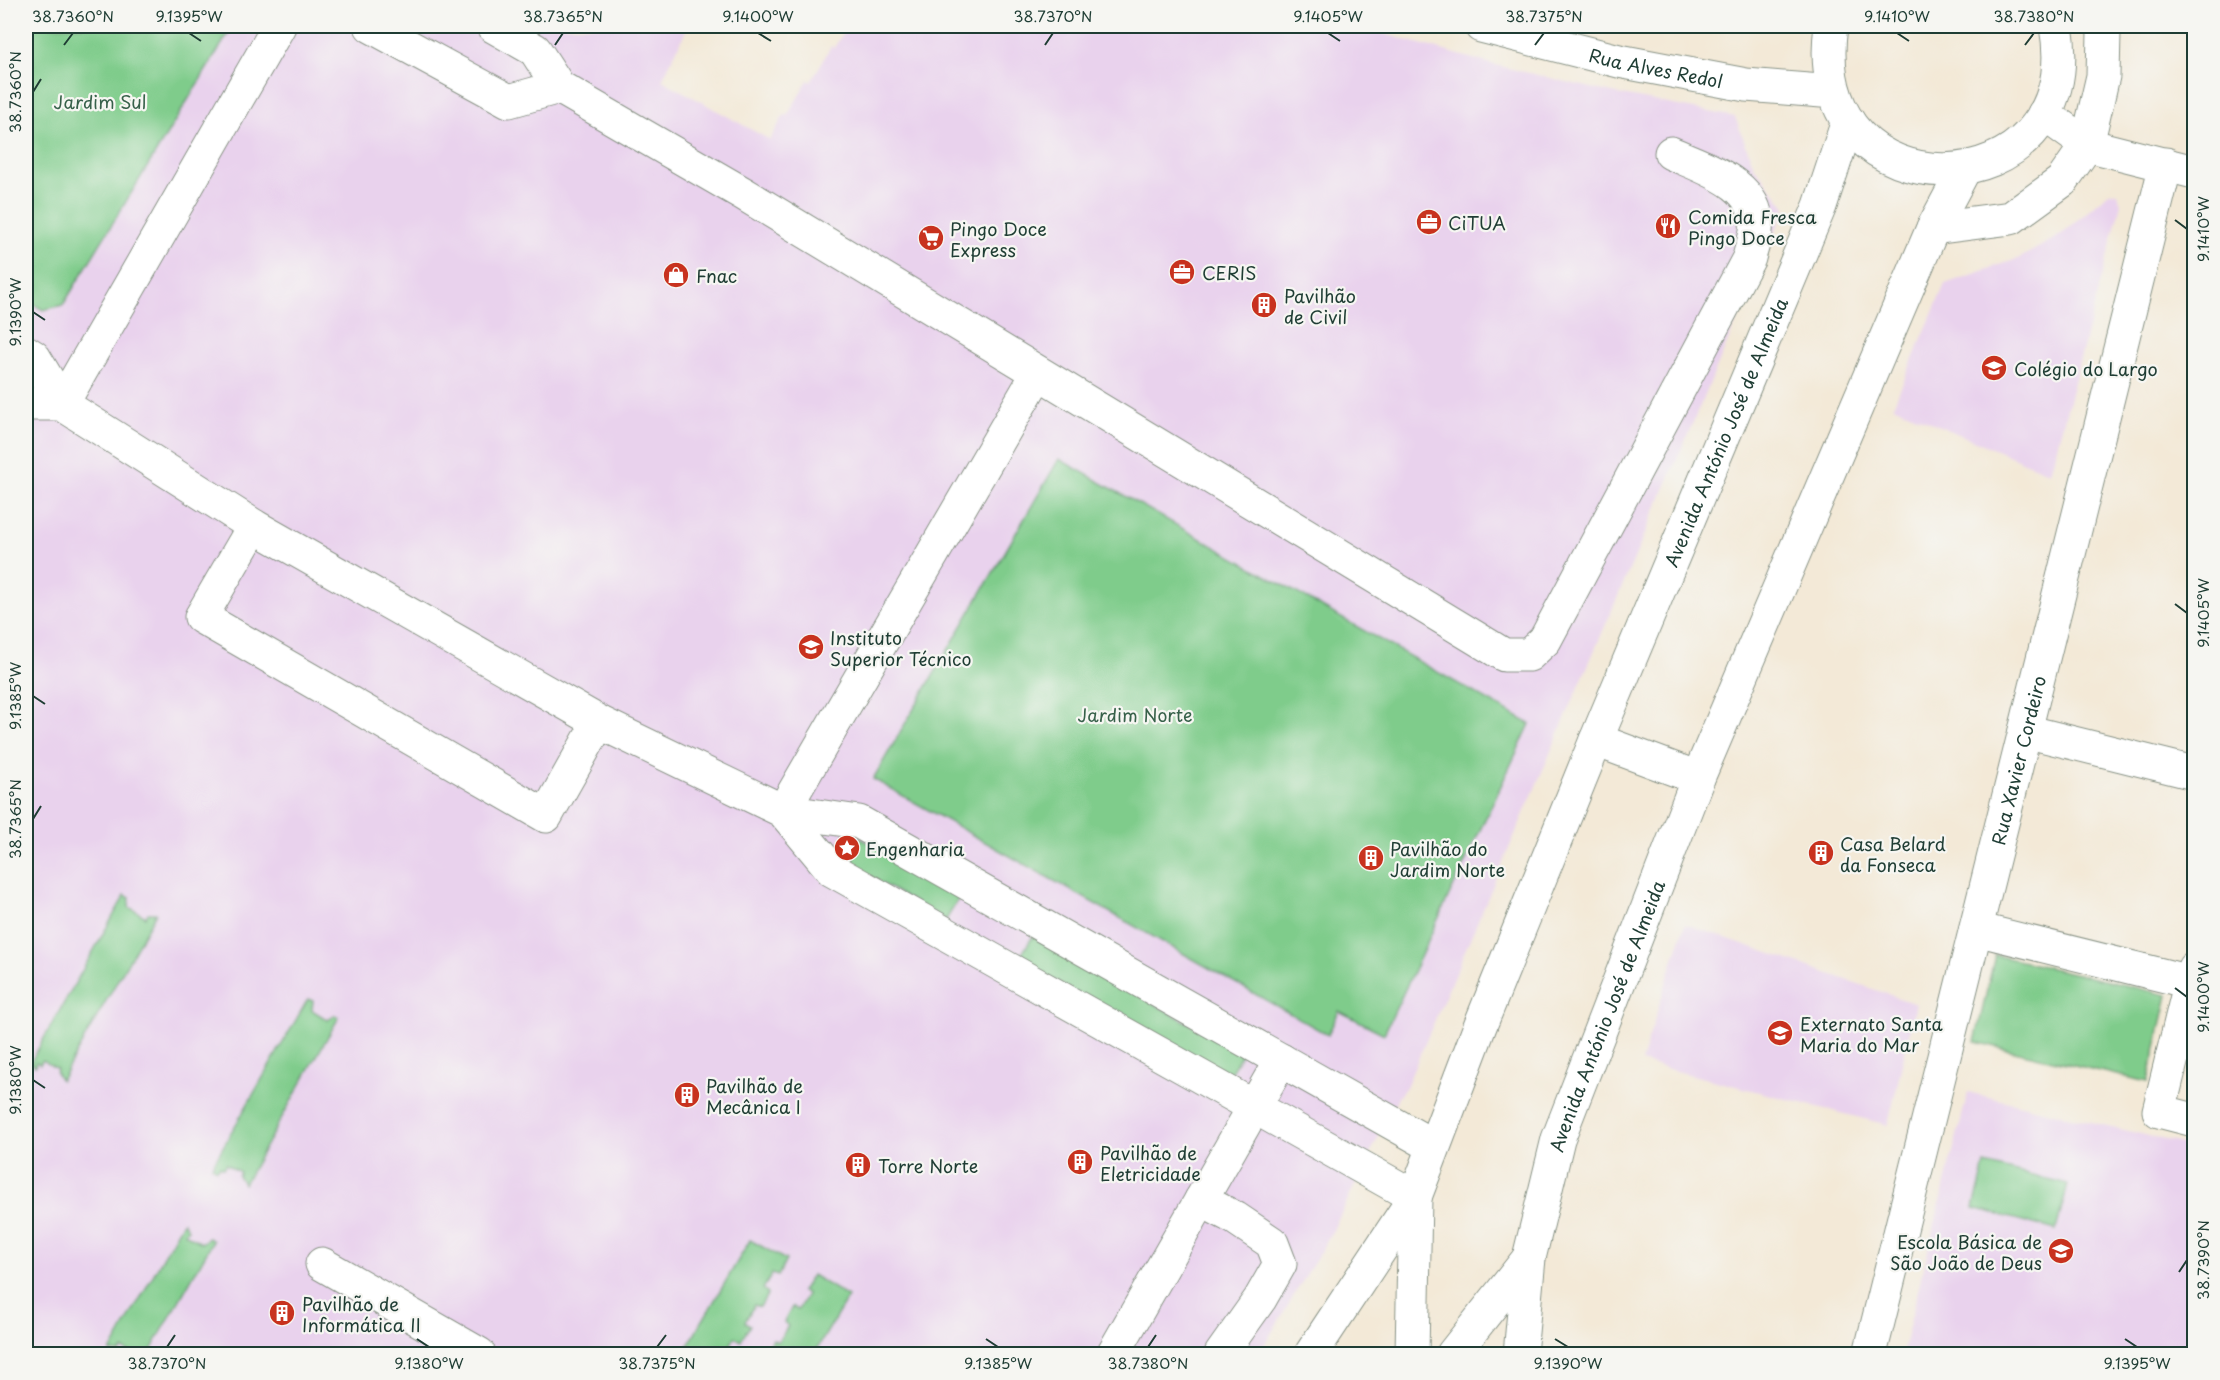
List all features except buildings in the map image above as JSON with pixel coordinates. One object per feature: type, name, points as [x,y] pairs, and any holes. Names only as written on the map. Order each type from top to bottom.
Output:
[{"type":"street","points":[[62,404],[279,26]]},
{"type":"street","points":[[371,26],[509,101],[559,87]]},
{"type":"street","points":[[493,26],[535,50],[559,87],[734,188],[1504,655],[1529,655],[1545,640],[1749,258],[1756,229],[1752,202],[1732,181],[1671,153]]},
{"type":"street","name":"Rua Alves Redol","points":[[1481,26],[1619,61],[1746,85],[1834,92]]},
{"type":"street","points":[[1831,26],[1827,59],[1834,92],[1848,121],[1870,146],[1899,163],[1931,171],[1964,170],[1996,159],[2023,140],[2044,114],[2056,84],[2061,51],[2056,26]]},
{"type":"street","points":[[1933,228],[2011,218],[2062,181],[2087,145],[2103,76],[2104,33],[2102,26]]},
{"type":"street","points":[[2044,114],[2087,145],[2180,168]]},
{"type":"street","name":"Avenida António José de Almeida","points":[[1415,1197],[1433,1146],[1596,740],[1820,206],[1848,121]]},
{"type":"street","name":"Rua Xavier Cordeiro","points":[[1870,1354],[2025,731],[2180,168]]},
{"type":"street","name":"Avenida António José de Almeida","points":[[1520,1354],[1529,1258],[1558,1139],[1698,778],[1933,228],[1964,170]]},
{"type":"street","points":[[26,352],[34,357],[62,404],[254,526],[599,722],[783,811],[859,822],[1433,1146]]},
{"type":"street","points":[[783,811],[1038,373]]},
{"type":"street","points":[[26,404],[62,404]]},
{"type":"street","points":[[254,526],[201,617],[546,816],[599,722]]},
{"type":"street","points":[[2025,731],[2194,773]]},
{"type":"street","points":[[1596,740],[1698,778]]},
{"type":"street","points":[[783,811],[832,870],[1415,1197]]},
{"type":"street","points":[[1976,929],[2193,978],[2159,1111],[2194,1120]]},
{"type":"street","points":[[1113,1354],[1281,1060]]},
{"type":"street","points":[[1311,1354],[1415,1197]]},
{"type":"street","points":[[1412,1354],[1415,1197]]},
{"type":"street","points":[[1201,1200],[1235,1218],[1272,1243],[1280,1264],[1260,1299],[1221,1354]]},
{"type":"street","points":[[1454,1354],[1529,1258]]},
{"type":"street","points":[[322,1264],[479,1354]]},
{"type":"shaded area","name":"Instituto Superior Técnico","points":[[26,26],[688,26],[662,80],[770,140],[784,115],[787,116],[808,80],[811,82],[831,46],[834,48],[847,26],[1356,26],[1495,65],[1612,93],[1735,117],[1754,166],[1786,207],[1406,1087],[1398,1097],[1333,1230],[1259,1354],[26,1354]]},
{"type":"shaded area","name":"Colégio do Largo","points":[[2110,192],[2118,193],[2121,204],[2050,473],[1893,406],[1945,284],[2020,258],[2061,235]]},
{"type":"shaded area","name":"Externato Santa Maria do Mar","points":[[1685,924],[1916,1004],[1888,1125],[1641,1062]]},
{"type":"shaded area","name":"Escola Básica de São João de Deus","points":[[1968,1092],[2194,1147],[2194,1354],[1902,1354]]},
{"type":"green space","name":"Jardim Sul","points":[[26,26],[233,26],[63,305],[43,310],[26,300]]},
{"type":"green space","name":"Jardim Norte","points":[[1059,459],[1530,724],[1384,1034],[1339,1011],[1328,1035],[873,779]]},
{"type":"green space","points":[[848,831],[961,895],[946,920],[833,856]]},
{"type":"green space","points":[[125,895],[130,898],[129,907],[146,917],[148,913],[156,913],[61,1080],[56,1073],[57,1069],[43,1060],[40,1064],[36,1062],[35,1066],[30,1063]]},
{"type":"green space","points":[[1033,936],[1242,1053],[1227,1079],[1018,960]]},
{"type":"green space","points":[[1995,955],[2168,995],[2148,1082],[1975,1042]]},
{"type":"green space","points":[[308,999],[313,1001],[312,1010],[328,1020],[335,1015],[339,1017],[244,1184],[238,1176],[240,1172],[226,1164],[223,1168],[220,1166],[217,1169],[212,1166]]},
{"type":"green space","points":[[1985,1164],[2068,1185],[2056,1230],[1974,1208]]},
{"type":"green space","points":[[183,1222],[188,1229],[185,1233],[201,1243],[209,1238],[213,1241],[149,1354],[132,1354],[123,1349],[120,1353],[110,1352]]},
{"type":"green space","points":[[750,1240],[786,1260],[778,1276],[772,1274],[763,1289],[768,1293],[760,1307],[754,1305],[745,1322],[750,1325],[741,1341],[735,1337],[725,1354],[683,1354]]},
{"type":"green space","points":[[812,1275],[848,1297],[814,1354],[764,1354],[773,1339],[778,1342],[788,1326],[784,1322],[792,1307],[798,1310],[807,1294],[802,1291]]},
{"type":"place","name":"CiTUA","points":[[1429,222]]},
{"type":"place","name":"Comida Fresca Pingo Doce","points":[[1668,226]]},
{"type":"place","name":"Pingo Doce Express","points":[[931,238]]},
{"type":"place","name":"CERIS","points":[[1182,272]]},
{"type":"place","name":"Fnac","points":[[676,275]]},
{"type":"place","name":"Pavilhão de Civil","points":[[1264,305]]},
{"type":"place","name":"Colégio do Largo","points":[[1994,368]]},
{"type":"place","name":"Instituto Superior Técnico","points":[[811,647]]},
{"type":"place","name":"Engenharia","points":[[847,848]]},
{"type":"place","name":"Casa Belard da Fonseca","points":[[1821,853]]},
{"type":"place","name":"Pavilhão do Jardim Norte","points":[[1371,858]]},
{"type":"place","name":"Externato Santa Maria do Mar","points":[[1780,1033]]},
{"type":"place","name":"Pavilhão de Mecânica I","points":[[687,1095]]},
{"type":"place","name":"Pavilhão de Eletricidade","points":[[1080,1162]]},
{"type":"place","name":"Torre Norte","points":[[858,1165]]},
{"type":"place","name":"Escola Básica de São João de Deus","points":[[2061,1251]]},
{"type":"place","name":"Pavilhão de Informática II","points":[[282,1313]]}]
